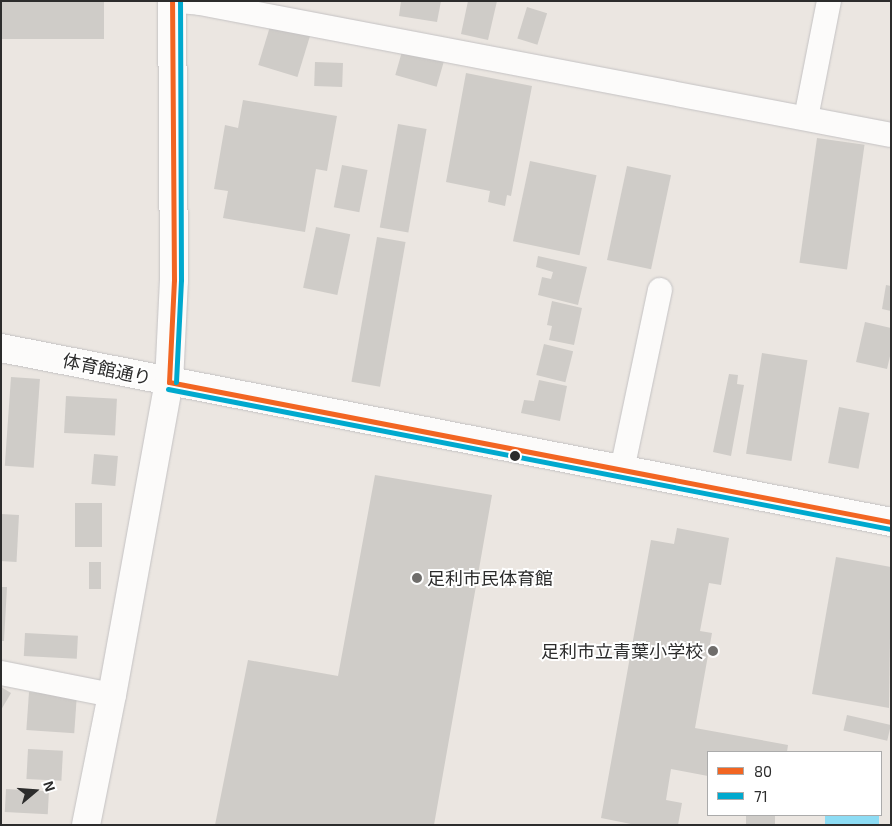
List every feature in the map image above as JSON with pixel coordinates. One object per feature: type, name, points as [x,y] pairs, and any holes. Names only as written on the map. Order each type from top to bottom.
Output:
[{"type":"street","points":[[86,825],[112,695],[169,382],[174,280],[172,1]]},
{"type":"street","points":[[179,1],[200,3],[891,135]]},
{"type":"street","points":[[806,118],[829,1]]},
{"type":"street","points":[[622,470],[660,290]]},
{"type":"street","name":"体育館通り","points":[[1,348],[891,522]]},
{"type":"street","points":[[1,673],[112,695]]},
{"type":"water","points":[[825,816],[879,816],[879,825],[825,825]]},
{"type":"building","points":[[1,1],[104,1],[104,39],[1,39]]},
{"type":"building","points":[[401,1],[441,1],[437,22],[399,16]]},
{"type":"building","points":[[468,1],[497,1],[488,40],[461,34]]},
{"type":"building","points":[[527,7],[547,13],[537,45],[517,39]]},
{"type":"building","points":[[272,20],[311,32],[297,77],[258,65]]},
{"type":"building","points":[[403,48],[444,60],[437,87],[395,75]]},
{"type":"building","points":[[315,62],[343,63],[342,87],[314,86]]},
{"type":"building","points":[[466,73],[532,86],[511,196],[507,195],[505,206],[488,202],[490,191],[446,182]]},
{"type":"building","points":[[243,100],[337,116],[327,171],[316,169],[305,232],[223,218],[228,191],[214,189],[225,125],[238,128]]},
{"type":"building","points":[[398,124],[427,129],[408,232],[380,227]]},
{"type":"building","points":[[817,138],[865,145],[847,269],[799,263]]},
{"type":"building","points":[[530,161],[597,175],[579,255],[513,241]]},
{"type":"building","points":[[342,165],[368,170],[359,212],[334,207]]},
{"type":"building","points":[[627,166],[671,175],[651,269],[607,260]]},
{"type":"building","points":[[316,227],[350,234],[337,295],[303,288]]},
{"type":"building","points":[[377,237],[406,242],[380,387],[351,382]]},
{"type":"building","points":[[538,256],[587,267],[578,305],[538,295],[542,277],[551,279],[553,272],[536,267]]},
{"type":"building","points":[[886,285],[891,286],[891,311],[882,309]]},
{"type":"building","points":[[552,301],[582,308],[574,345],[549,340],[552,326],[547,325]]},
{"type":"building","points":[[865,322],[891,328],[891,352],[887,369],[856,362]]},
{"type":"building","points":[[544,344],[573,351],[565,382],[536,375]]},
{"type":"building","points":[[762,353],[807,360],[791,461],[746,454]]},
{"type":"building","points":[[729,374],[738,375],[737,384],[744,385],[731,456],[713,452]]},
{"type":"building","points":[[11,377],[40,379],[34,468],[5,466]]},
{"type":"building","points":[[539,380],[567,386],[560,421],[521,413],[524,400],[534,401]]},
{"type":"building","points":[[66,396],[117,399],[115,436],[64,433]]},
{"type":"building","points":[[839,407],[869,413],[859,469],[828,463]]},
{"type":"building","points":[[94,454],[118,456],[115,486],[91,484]]},
{"type":"building","name":"足利市民体育館","points":[[375,475],[492,495],[434,825],[215,825],[248,660],[338,676]]},
{"type":"building","points":[[75,503],[102,503],[102,547],[75,547]]},
{"type":"building","points":[[1,514],[19,515],[17,562],[1,561]]},
{"type":"building","points":[[677,528],[729,538],[721,585],[709,583],[700,631],[712,633],[695,728],[788,745],[787,751],[707,751],[707,776],[671,769],[666,800],[682,803],[678,825],[636,825],[601,818],[651,540],[674,544]]},
{"type":"building","points":[[836,557],[891,567],[889,708],[812,694]]},
{"type":"building","points":[[89,562],[101,562],[101,589],[89,589]]},
{"type":"building","points":[[1,587],[7,587],[4,641],[1,641]]},
{"type":"building","points":[[25,633],[78,636],[77,659],[24,656]]},
{"type":"building","points":[[1,687],[11,693],[1,710]]},
{"type":"building","points":[[29,692],[77,695],[74,733],[26,730]]},
{"type":"building","points":[[847,715],[891,725],[887,741],[843,731]]},
{"type":"building","points":[[28,749],[63,751],[61,781],[26,779]]},
{"type":"building","points":[[6,789],[49,791],[48,814],[5,812]]},
{"type":"building","points":[[746,816],[775,816],[775,825],[746,825]]},
{"type":"transit line","name":"80","points":[[169,382],[174,280],[172,1]]},
{"type":"transit line","name":"71","points":[[176,382],[181,280],[180,1]]},
{"type":"transit line","name":"80","points":[[169,382],[891,522]]},
{"type":"transit line","name":"71","points":[[168,389],[890,529]]},
{"type":"place","name":"足利市民体育館","points":[[417,578]]},
{"type":"place","name":"足利市立青葉小学校","points":[[713,651]]}]
